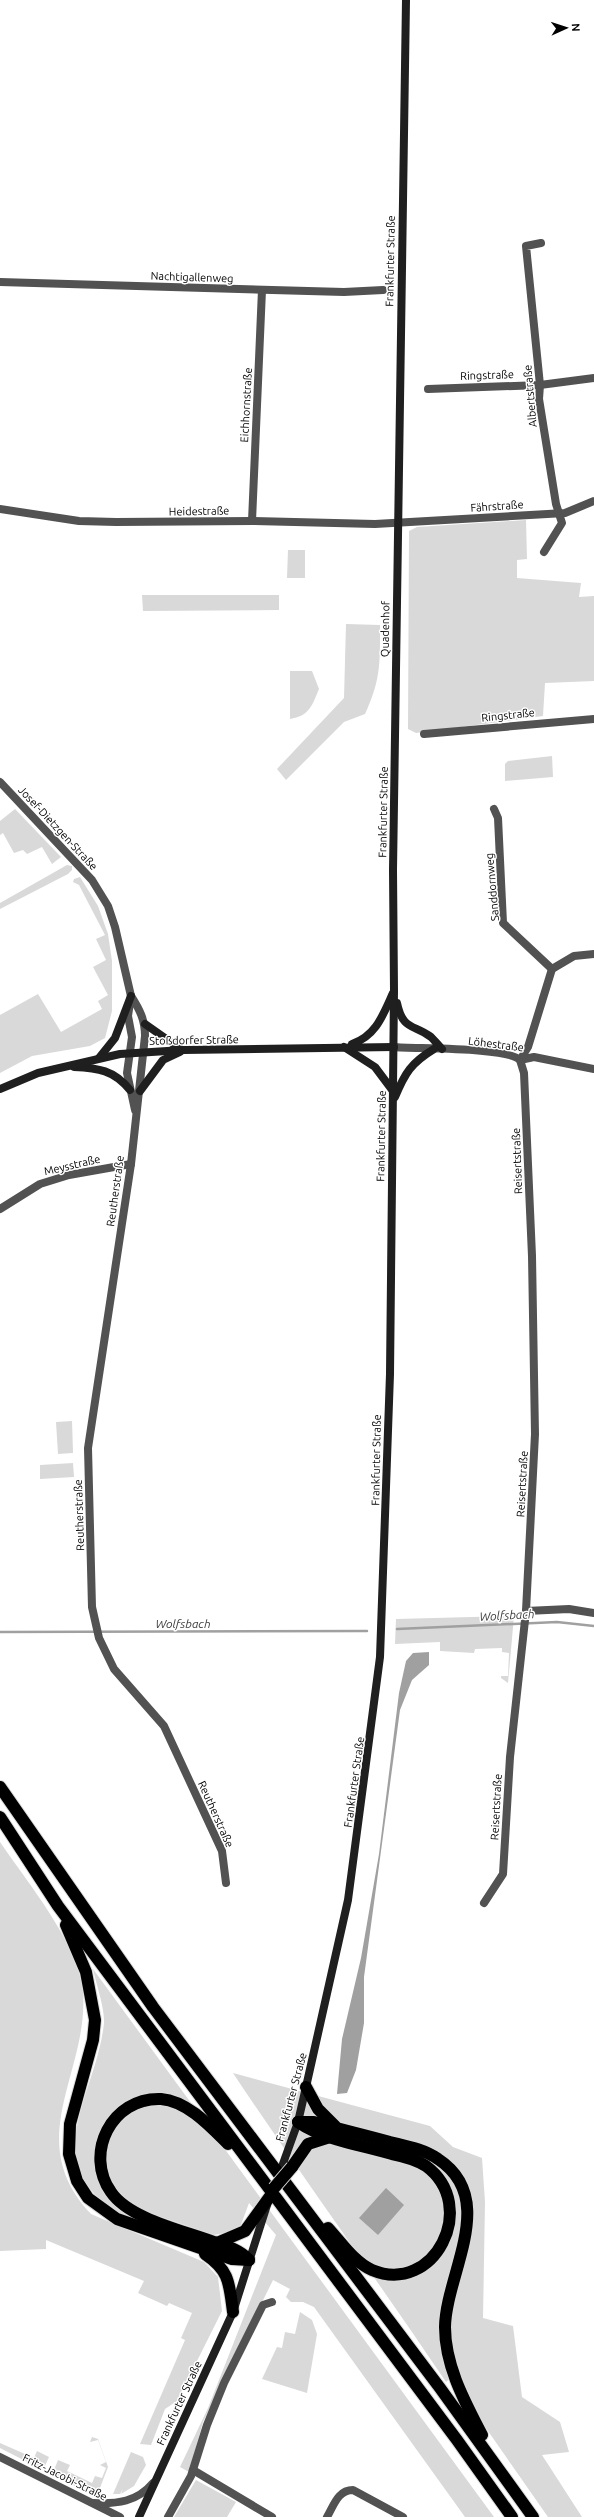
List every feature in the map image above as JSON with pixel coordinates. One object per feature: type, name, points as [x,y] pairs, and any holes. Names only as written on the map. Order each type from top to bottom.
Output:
[{"type":"highway","points":[[0,1787],[153,2007],[499,2468],[533,2517]]},
{"type":"highway","points":[[0,1817],[58,1906],[512,2517]]},
{"type":"highway","points":[[58,1906],[86,1972],[95,2020],[93,2040],[70,2124],[69,2154],[77,2181],[88,2198],[117,2219],[194,2247],[240,2261],[249,2260]]},
{"type":"highway","points":[[306,2088],[334,2132]]},
{"type":"highway","points":[[249,2260],[244,2254],[138,2214],[122,2204],[112,2194],[100,2170],[99,2158],[106,2132],[114,2119],[137,2104],[161,2099],[182,2105],[212,2128],[260,2176]]},
{"type":"highway","points":[[281,2176],[361,2264],[372,2270],[387,2274],[406,2273],[418,2269],[439,2250],[450,2224],[451,2208],[446,2192],[438,2179],[425,2166],[334,2132],[314,2122],[298,2122]]},
{"type":"highway","points":[[217,2243],[246,2231],[264,2211],[272,2192],[289,2162],[308,2144],[334,2132],[425,2152],[437,2158],[450,2168],[460,2181],[466,2198],[468,2229],[452,2286],[445,2326],[447,2354],[464,2400],[499,2468]]},
{"type":"highway","points":[[194,2247],[220,2264],[228,2277],[233,2312]]},
{"type":"main road","name":"Frankfurter Straße","points":[[398,522],[406,0]]},
{"type":"main road","name":"Quadenhof","points":[[395,737],[398,522]]},
{"type":"main road","name":"Frankfurter Straße","points":[[281,2176],[289,2162],[348,1900],[380,1656],[390,1374],[394,1047],[393,893],[395,737]]},
{"type":"main road","points":[[344,1047],[362,1040],[377,1026],[394,991]]},
{"type":"main road","points":[[393,1101],[408,1069],[416,1060],[438,1049],[430,1036],[406,1025],[399,1012],[394,991]]},
{"type":"main road","points":[[99,1058],[115,1038],[131,996]]},
{"type":"main road","points":[[140,1091],[163,1060],[183,1050],[145,1024]]},
{"type":"main road","points":[[344,1047],[375,1067],[387,1080],[393,1092]]},
{"type":"main road","name":"Stoßdorfer Straße","points":[[0,1089],[61,1067],[99,1058],[130,1053],[183,1050],[264,1051],[344,1047],[394,1047]]},
{"type":"main road","points":[[61,1067],[99,1068],[122,1080],[130,1090]]},
{"type":"main road","name":"Frankfurter Straße","points":[[139,2517],[153,2483],[233,2312],[264,2211]]},
{"type":"street","name":"Albertstraße","points":[[541,243],[526,246],[540,385],[539,399],[556,504],[562,523],[544,552]]},
{"type":"street","name":"Nachtigallenweg","points":[[0,282],[344,292],[384,290]]},
{"type":"street","name":"Eichhornstraße","points":[[252,521],[262,290]]},
{"type":"street","name":"Ringstraße","points":[[428,389],[540,385],[594,378]]},
{"type":"street","name":"Fährstraße","points":[[398,522],[560,514],[594,501]]},
{"type":"street","name":"Heidestraße","points":[[0,509],[79,521],[252,521],[365,524],[398,522]]},
{"type":"street","name":"Ringstraße","points":[[424,734],[594,719]]},
{"type":"street","name":"Josef-Dietzgen-Straße","points":[[0,782],[92,880],[108,906],[116,927],[131,996],[128,1016],[132,1037],[130,1053]]},
{"type":"street","name":"Sanddornweg","points":[[494,809],[498,818],[503,923],[552,969]]},
{"type":"street","points":[[520,1060],[528,1047],[552,969],[574,956],[594,954]]},
{"type":"street","name":"Stoßdorfer Straße","points":[[131,996],[140,1011],[145,1024]]},
{"type":"street","name":"Reutherstraße","points":[[145,1024],[140,1091],[136,1113],[131,1164],[88,1448],[92,1607],[99,1638],[114,1669],[164,1726],[222,1851],[226,1883]]},
{"type":"street","name":"Löhestraße","points":[[394,1047],[511,1055],[520,1060],[534,1057],[594,1069]]},
{"type":"street","name":"Reutherstraße","points":[[130,1053],[127,1073],[136,1113]]},
{"type":"street","name":"Reisertstraße","points":[[484,1903],[503,1874],[510,1757],[526,1615],[535,1434],[530,1221],[524,1073],[520,1060]]},
{"type":"street","name":"Meysstraße","points":[[0,1209],[40,1184],[69,1175],[131,1164]]},
{"type":"street","points":[[526,1615],[569,1609],[594,1614]]},
{"type":"street","points":[[168,2517],[193,2470],[207,2424],[224,2382],[263,2305],[272,2302]]},
{"type":"street","name":"Fritz-Jacobi-Straße","points":[[0,2457],[120,2517]]},
{"type":"street","points":[[193,2470],[272,2517]]},
{"type":"street","name":"Frankfurter Straße","points":[[91,2503],[112,2504],[130,2500],[146,2491],[153,2483]]},
{"type":"street","points":[[327,2517],[341,2493],[346,2490],[353,2490],[403,2517]]},
{"type":"shaded area","points":[[526,520],[527,559],[517,560],[517,578],[581,583],[579,597],[594,596],[594,681],[545,683],[543,716],[416,733],[408,729],[409,531],[417,527]]},
{"type":"shaded area","points":[[288,550],[305,550],[305,578],[287,578]]},
{"type":"shaded area","points":[[142,595],[279,595],[279,610],[143,611]]},
{"type":"shaded area","points":[[346,624],[380,625],[380,650],[377,680],[370,702],[365,714],[344,722],[286,780],[277,769],[344,698]]},
{"type":"shaded area","points":[[290,671],[312,671],[319,689],[312,705],[306,713],[290,719]]},
{"type":"shaded area","points":[[552,756],[553,777],[505,781],[505,764],[508,761]]},
{"type":"shaded area","points":[[15,809],[61,857],[52,864],[42,847],[27,854],[23,850],[14,853],[3,833],[0,835],[0,821]]},
{"type":"shaded area","points":[[67,865],[72,866],[72,870],[68,874],[0,909],[0,903]]},
{"type":"shaded area","points":[[80,877],[98,906],[108,934],[112,961],[112,1011],[105,1038],[90,1046],[32,1056],[0,1073],[0,1015],[38,994],[61,1032],[102,1009],[98,1001],[108,995],[93,967],[106,960],[96,939],[105,935],[79,885],[73,882],[74,879]]},
{"type":"shaded area","points":[[72,1421],[73,1453],[58,1454],[56,1422]]},
{"type":"shaded area","points":[[73,1463],[74,1477],[40,1479],[40,1465]]},
{"type":"shaded area","points":[[514,1616],[508,1683],[501,1678],[501,1676],[508,1676],[509,1653],[502,1652],[502,1648],[475,1649],[474,1653],[440,1651],[440,1642],[395,1644],[396,1619]]},
{"type":"shaded area","points":[[429,1652],[429,1665],[412,1680],[400,1710],[364,1977],[364,2023],[356,2070],[347,2093],[337,2094],[342,2039],[361,1958],[379,1854],[399,1693],[406,1661],[413,1653]]},
{"type":"shaded area","points":[[0,1842],[37,1894],[62,1934],[79,1973],[83,1992],[82,2022],[77,2050],[63,2106],[59,2133],[61,2159],[71,2187],[91,2214],[204,2262],[218,2277],[222,2311],[177,2401],[165,2409],[151,2445],[140,2444],[185,2340],[181,2338],[192,2313],[169,2303],[167,2306],[138,2293],[144,2281],[46,2240],[46,2249],[0,2251]]},
{"type":"shaded area","points":[[93,1969],[494,2517],[465,2517],[314,2307],[303,2302],[291,2302],[286,2297],[290,2289],[273,2280],[203,2422],[189,2472],[180,2467],[208,2408],[276,2235],[249,2203],[239,2230],[214,2235],[144,2211],[123,2200],[112,2186],[105,2171],[96,2173],[103,2192],[109,2200],[116,2207],[126,2213],[160,2229],[123,2216],[96,2196],[81,2174],[75,2151],[77,2128],[99,2051],[104,2023],[102,2003]]},
{"type":"shaded area","points":[[233,2073],[430,2126],[453,2147],[482,2158],[485,2202],[483,2318],[513,2326],[522,2397],[560,2422],[569,2452],[542,2455],[582,2517],[548,2517],[474,2411],[457,2371],[446,2382]]},
{"type":"shaded area","points":[[386,2188],[404,2205],[378,2235],[359,2218]]},
{"type":"shaded area","points":[[300,2312],[312,2320],[317,2334],[307,2393],[262,2379],[277,2347],[282,2348],[285,2332],[295,2334]]},
{"type":"shaded area","points":[[92,2437],[98,2439],[108,2467],[98,2493],[79,2488],[52,2475],[58,2460],[70,2465],[67,2471],[92,2483],[95,2476],[102,2478],[106,2468],[100,2465],[106,2462],[98,2440],[90,2442]]},
{"type":"shaded area","points":[[0,2443],[34,2458],[37,2451],[49,2457],[43,2470],[0,2448]]},
{"type":"shaded area","points":[[131,2452],[143,2457],[146,2465],[134,2486],[121,2494],[123,2489],[120,2494],[113,2494]]},
{"type":"shaded area","points":[[196,2480],[236,2502],[227,2517],[174,2517]]},
{"type":"waterway","name":"Wolfsbach","points":[[397,1629],[557,1622],[594,1626]]},
{"type":"waterway","name":"Wolfsbach","points":[[0,1632],[367,1631]]}]
